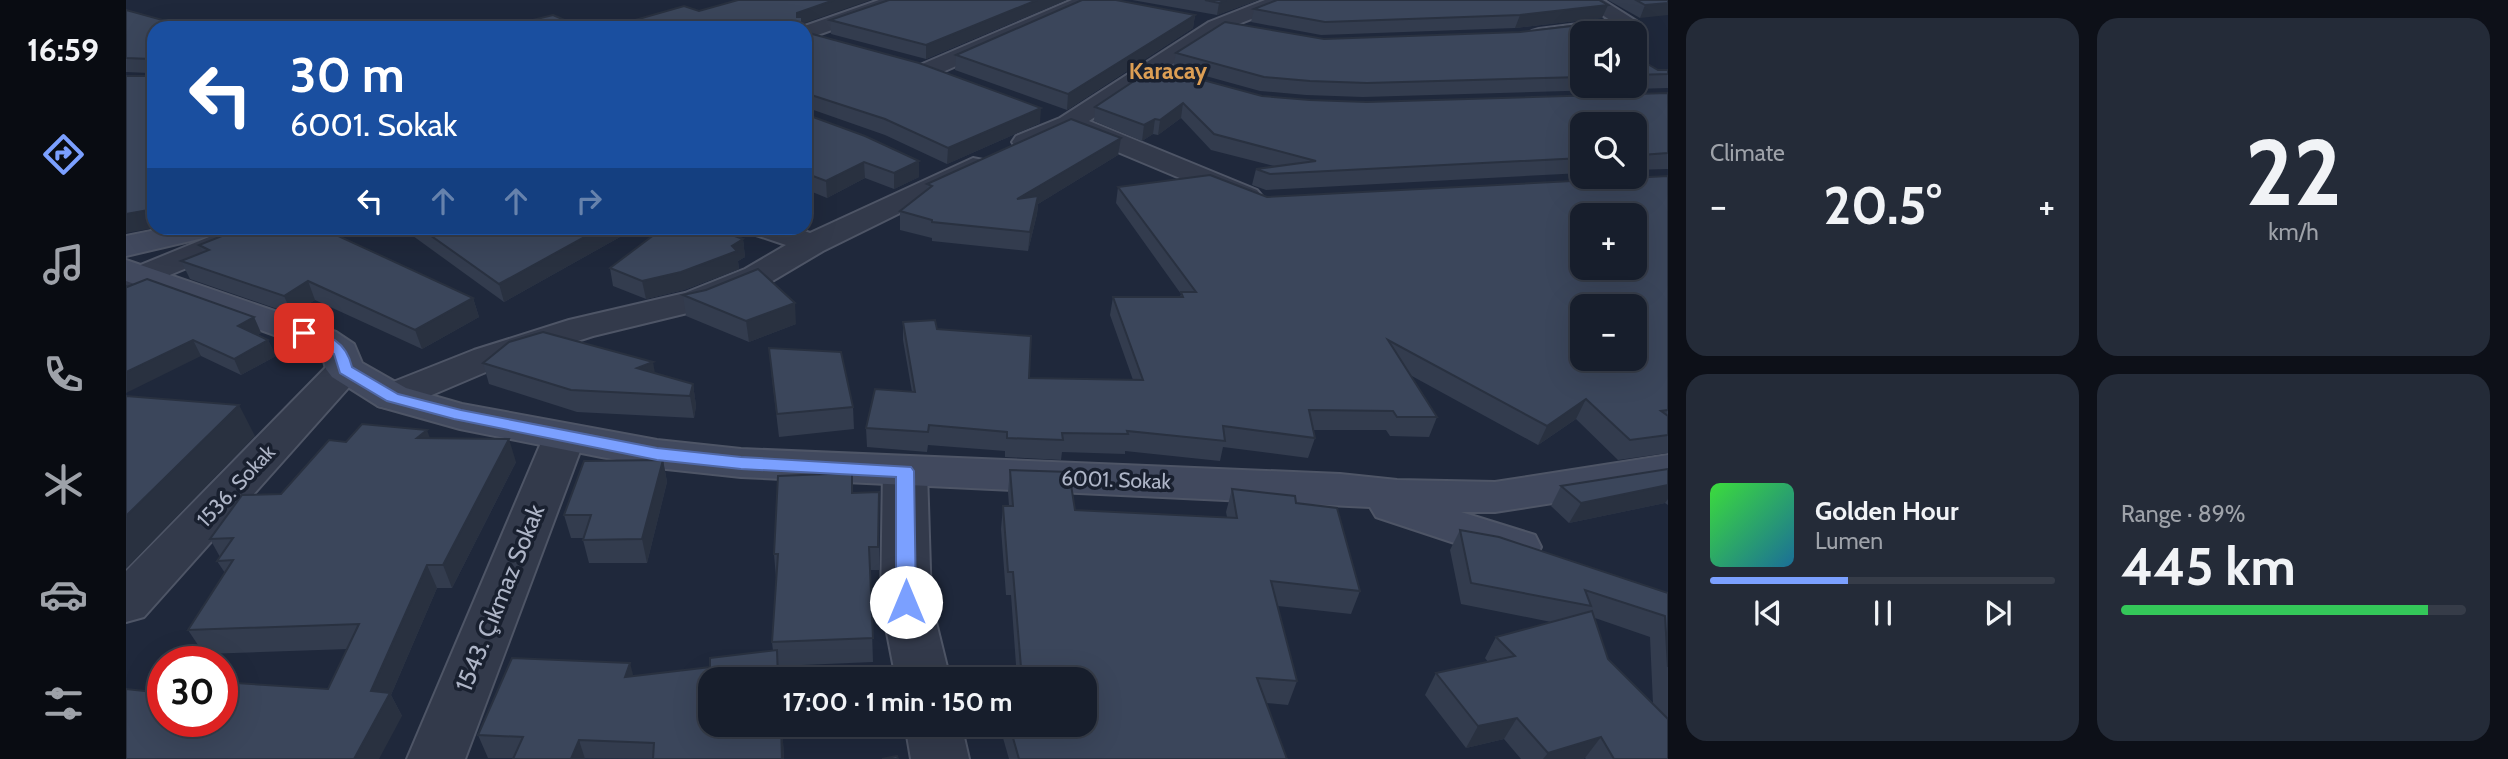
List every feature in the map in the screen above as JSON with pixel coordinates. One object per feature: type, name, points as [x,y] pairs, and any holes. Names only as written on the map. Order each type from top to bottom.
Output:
[{"type":"street","points":[[812,31],[898,0]]},
{"type":"street","points":[[928,70],[1087,0],[1113,5]]},
{"type":"street","points":[[393,397],[487,358],[582,328],[696,301],[757,276],[935,172],[1056,118],[1163,75],[1203,24],[1283,0]]},
{"type":"street","points":[[1294,0],[1307,1]]},
{"type":"street","points":[[1514,37],[1631,24],[1589,0]]},
{"type":"street","points":[[1203,24],[1255,33]]},
{"type":"street","points":[[812,36],[842,46]]},
{"type":"street","points":[[903,63],[953,80]]},
{"type":"street","points":[[1056,118],[1263,202],[1277,201]]},
{"type":"street","points":[[130,269],[192,235]]},
{"type":"street","points":[[130,269],[234,235]]},
{"type":"street","points":[[787,235],[812,244]]},
{"type":"street","name":"6001. Sokak","points":[[130,269],[323,340],[341,352],[345,369],[393,397],[564,438],[657,454],[741,463],[1340,489],[1397,495],[1495,496],[1668,470]]},
{"type":"street","name":"1536. Sokak","points":[[126,603],[345,369]]},
{"type":"street","name":"1543. Çıkmaz Sokak","points":[[436,759],[564,438]]},
{"type":"street","points":[[905,471],[906,602],[920,667]]},
{"type":"street","points":[[1340,489],[1563,562]]},
{"type":"street","points":[[936,737],[940,759]]},
{"type":"building","points":[[738,0],[834,0],[797,13],[797,17],[802,17],[802,21],[632,21],[684,6],[699,11]]},
{"type":"building","points":[[889,0],[1037,0],[926,45],[830,20]]},
{"type":"building","points":[[1082,0],[1116,0],[1195,15],[1068,94],[956,55]]},
{"type":"building","points":[[1205,0],[1226,0],[1219,3]]},
{"type":"building","points":[[1277,0],[1599,0],[1608,5],[1520,15],[1325,22],[1254,9]]},
{"type":"building","points":[[1636,0],[1668,0],[1668,3],[1645,5]]},
{"type":"building","points":[[126,10],[166,21],[147,21],[147,59],[126,58]]},
{"type":"building","points":[[553,15],[567,21],[529,21]]},
{"type":"building","points":[[1225,22],[1324,39],[1520,32],[1570,26],[1570,77],[1367,83],[1310,81],[1264,77],[1176,53]]},
{"type":"building","points":[[812,34],[919,63],[1041,108],[948,148],[885,119],[812,95]]},
{"type":"building","points":[[1647,64],[1658,70],[1668,70],[1668,74],[1647,75]]},
{"type":"building","points":[[1155,67],[1262,96],[1310,100],[1367,102],[1570,96],[1647,98],[1647,94],[1668,93],[1668,153],[1647,155],[1647,112],[1570,112],[1570,159],[1270,174],[1256,169],[1316,161],[1214,134],[1183,103],[1160,120],[1155,119],[1144,125],[1095,107]]},
{"type":"building","points":[[126,76],[147,76],[147,210],[126,214]]},
{"type":"building","points":[[812,117],[865,136],[919,161],[894,173],[864,162],[826,181],[812,176]]},
{"type":"building","points":[[1071,119],[1121,138],[1017,199],[1038,196],[1030,232],[932,222],[900,211],[932,186],[927,184]]},
{"type":"building","points":[[1210,175],[1267,197],[1570,181],[1570,189],[1647,189],[1647,177],[1668,176],[1668,410],[1661,411],[1668,416],[1668,435],[1630,440],[1586,399],[1547,426],[1388,340],[1437,417],[1397,417],[1393,411],[1309,410],[1315,438],[1223,426],[1225,441],[1127,431],[1128,434],[1062,433],[1063,440],[1007,438],[1007,432],[929,425],[928,432],[866,428],[875,389],[915,392],[903,322],[935,320],[937,329],[1031,336],[1029,378],[1143,380],[1113,297],[1183,297],[1181,292],[1196,292],[1118,187]]},
{"type":"building","points":[[224,235],[336,235],[473,298],[415,330],[308,281],[284,296],[181,261],[209,250],[199,245]]},
{"type":"building","points":[[430,235],[588,235],[499,284]]},
{"type":"building","points":[[654,235],[732,235],[743,239],[732,246],[737,251],[681,272],[642,281],[610,268]]},
{"type":"building","points":[[758,269],[795,303],[746,321],[683,295],[706,290]]},
{"type":"building","points":[[147,279],[254,317],[238,326],[268,340],[234,359],[193,340],[126,372],[126,286]]},
{"type":"building","points":[[543,332],[653,362],[637,368],[693,384],[690,396],[571,390],[483,363],[509,342]]},
{"type":"building","points":[[769,348],[841,352],[853,407],[777,414]]},
{"type":"building","points":[[126,396],[239,405],[126,516]]},
{"type":"building","points":[[362,424],[427,430],[417,438],[509,439],[443,565],[427,565],[371,691],[390,693],[354,759],[126,759],[126,689],[147,691],[147,737],[238,737],[238,683],[328,689],[359,624],[188,630],[233,560],[217,561],[233,538],[210,539],[242,495],[281,494],[329,440],[346,442]]},
{"type":"building","points":[[663,460],[642,539],[583,540],[591,515],[564,515],[584,461]]},
{"type":"building","points":[[1668,469],[1668,485],[1581,503],[1561,486]]},
{"type":"building","points":[[1010,470],[1069,472],[1075,510],[1237,518],[1232,489],[1295,496],[1296,503],[1337,508],[1360,591],[1271,581],[1297,681],[1257,678],[1287,759],[1019,759],[1013,737],[1097,737],[1097,667],[1021,667],[1013,572],[1008,572],[1003,506],[1013,506]]},
{"type":"building","points":[[852,473],[852,493],[879,492],[878,547],[869,547],[873,638],[772,642],[778,554],[774,554],[778,476]]},
{"type":"building","points":[[1460,530],[1499,537],[1668,593],[1668,667],[1665,616],[1585,590],[1591,606],[1471,583]]},
{"type":"building","points":[[1592,611],[1608,659],[1668,719],[1668,759],[1614,759],[1601,737],[1548,753],[1517,718],[1478,726],[1436,673],[1515,656],[1496,637]]},
{"type":"building","points":[[777,650],[778,667],[710,667],[710,658]]},
{"type":"building","points":[[512,658],[630,663],[625,677],[698,668],[698,737],[781,737],[782,759],[653,759],[654,743],[579,740],[571,759],[513,759],[523,737],[478,735]]},
{"type":"district","name":"Karacay","points":[[1168,71]]},
{"type":"route","points":[[304,333],[323,340],[341,352],[345,369],[393,397],[460,415],[564,438],[657,454],[741,463],[905,471],[906,602]]}]
